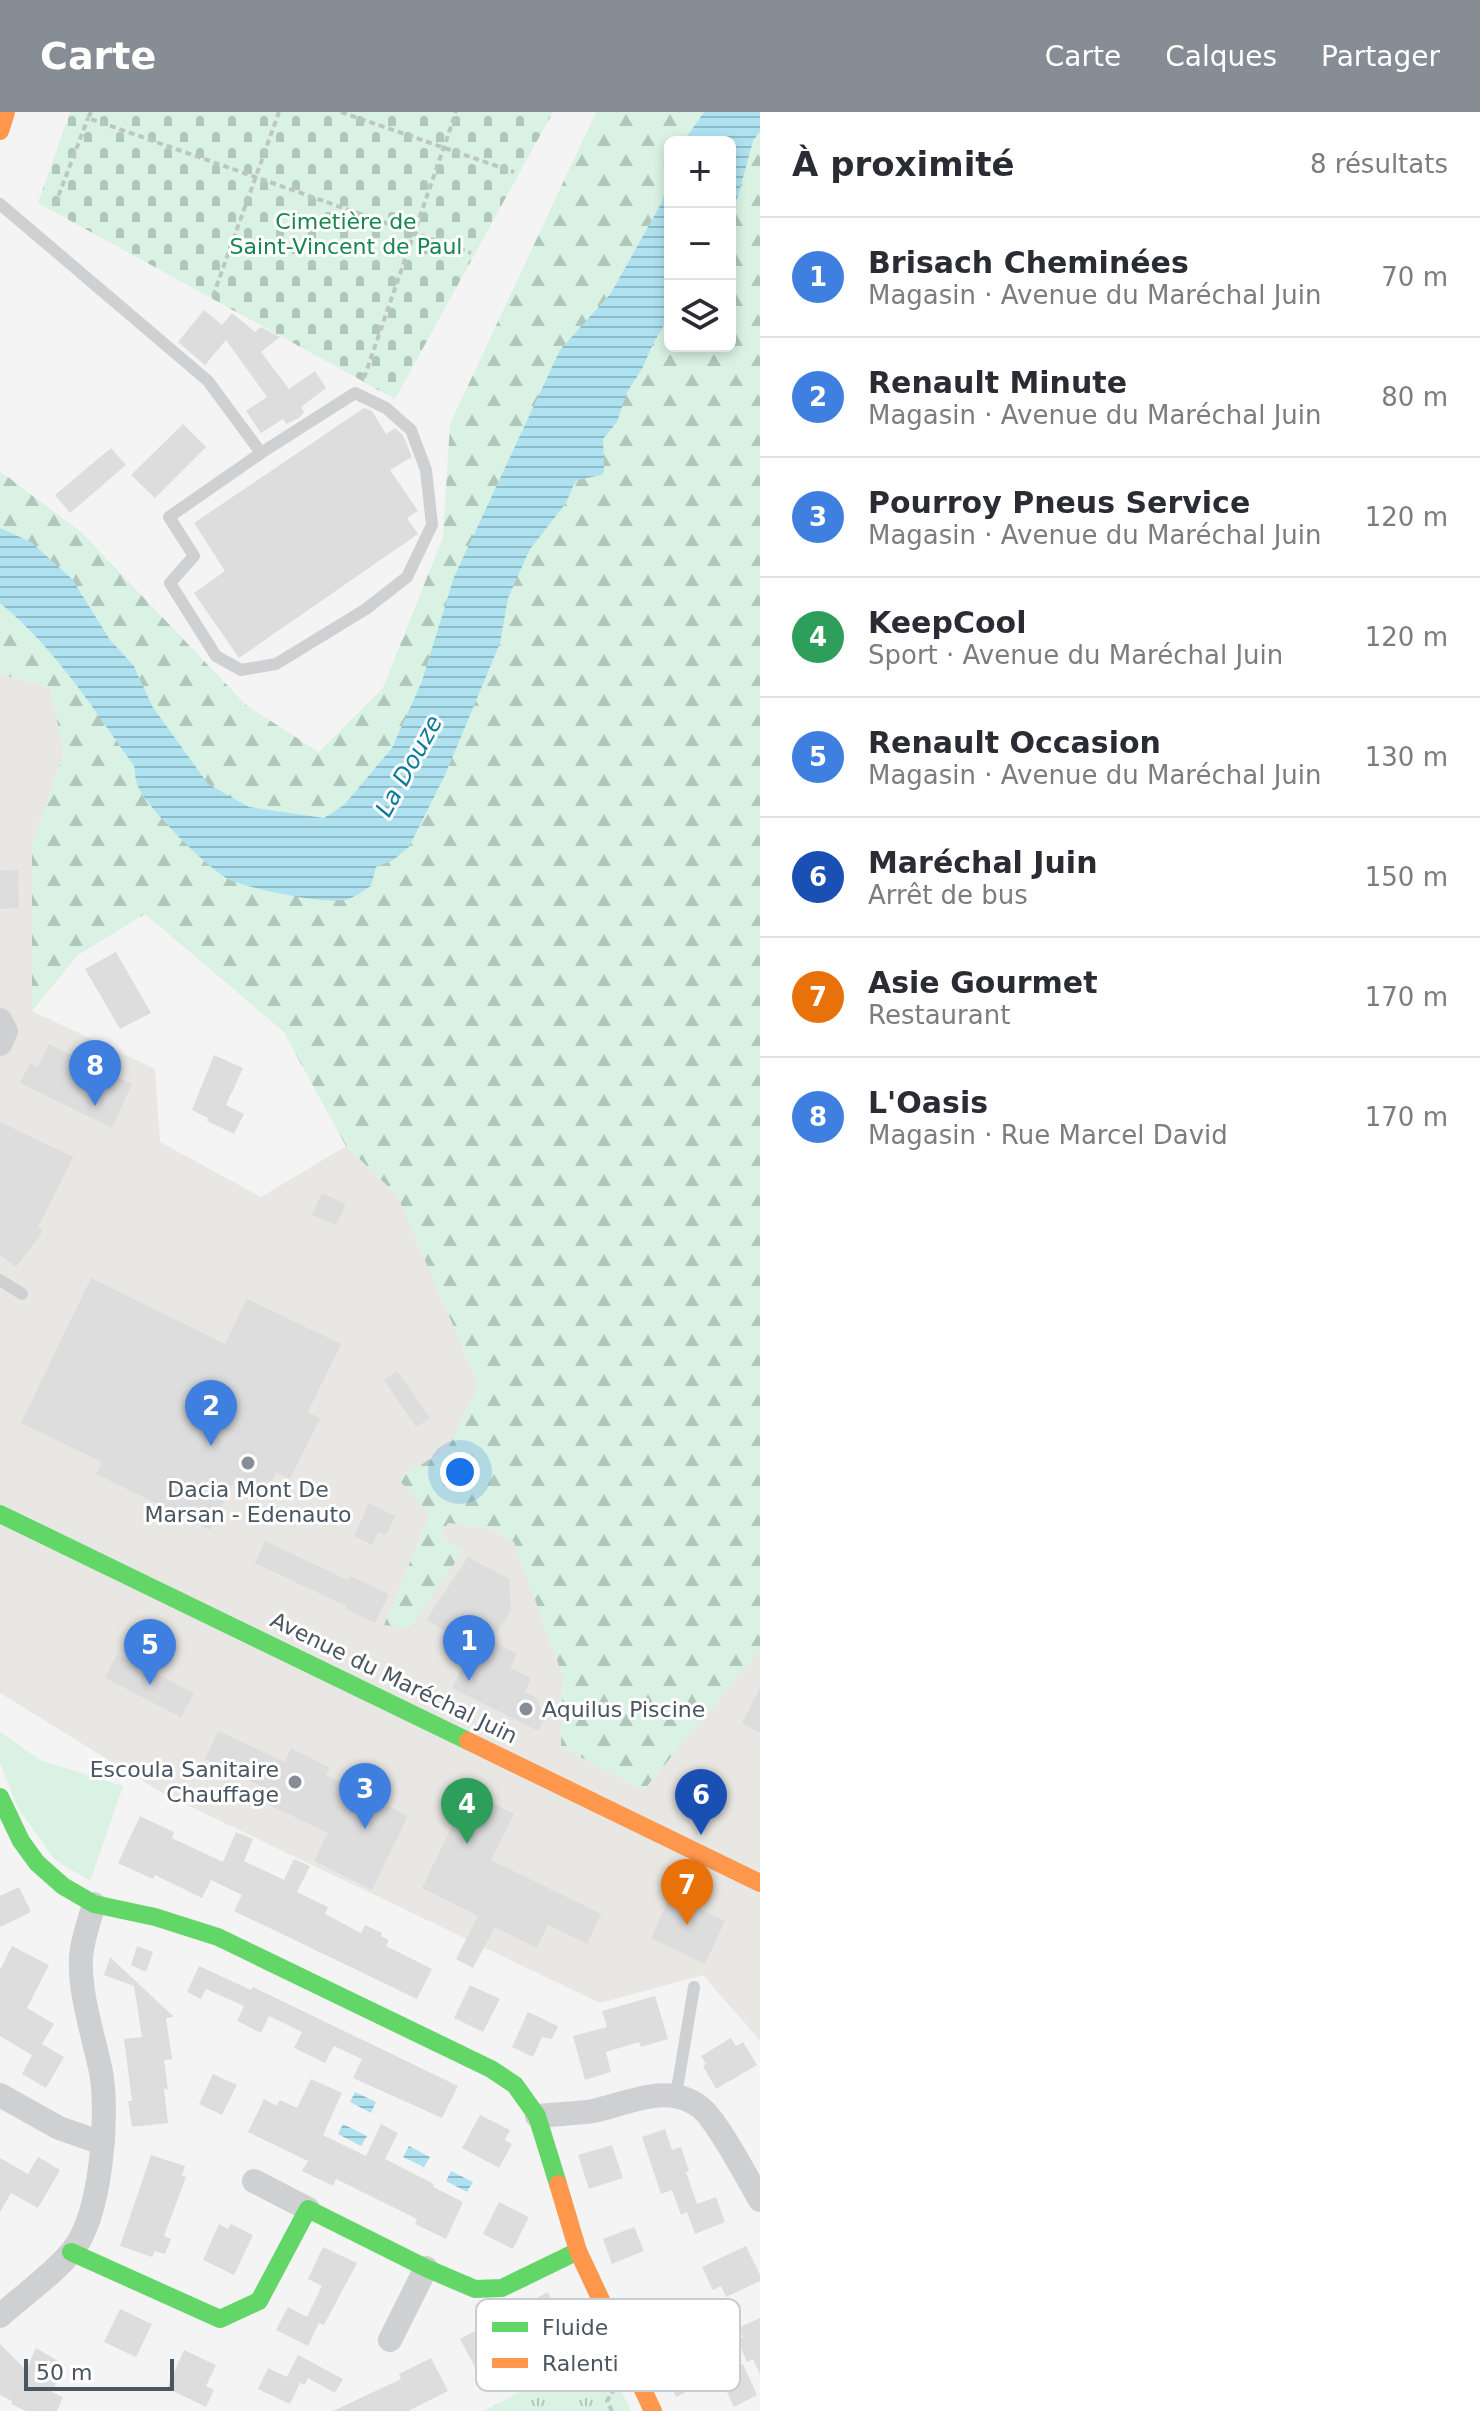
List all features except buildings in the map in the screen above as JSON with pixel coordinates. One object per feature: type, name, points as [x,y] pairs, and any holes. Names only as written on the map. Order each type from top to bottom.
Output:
[{"type":"street","points":[[0,131],[6,112]]},
{"type":"street","points":[[0,1020],[6,1031],[0,1044]]},
{"type":"street","points":[[1,1521],[53,1540]]},
{"type":"street","name":"Avenue du Maréchal Juin","points":[[53,1540],[760,1883]]},
{"type":"street","points":[[0,1797],[21,1841],[37,1863],[63,1886],[94,1904],[155,1917],[218,1937],[491,2069],[515,2085],[537,2116],[578,2251],[600,2299]]},
{"type":"street","points":[[0,2316],[71,2252],[84,2230],[93,2201],[102,2143],[104,2089],[82,1976],[84,1939],[94,1904]]},
{"type":"street","points":[[0,2095],[59,2128],[102,2143]]},
{"type":"street","points":[[537,2116],[591,2111],[652,2096],[676,2095],[695,2104],[708,2115],[760,2200]]},
{"type":"street","points":[[254,2181],[426,2268],[475,2289],[502,2288],[578,2251]]},
{"type":"street","points":[[71,2252],[220,2319],[259,2301],[308,2209]]},
{"type":"street","points":[[390,2340],[426,2268]]},
{"type":"street","points":[[644,2391],[653,2411]]},
{"type":"lane","points":[[0,204],[208,381],[261,453]]},
{"type":"lane","points":[[355,393],[386,408],[411,430],[426,470],[432,525],[407,577],[366,609],[276,664],[241,670],[216,656],[170,583],[194,556],[169,517],[261,453],[355,393]]},
{"type":"lane","points":[[0,1280],[22,1294]]},
{"type":"lane","points":[[676,2095],[694,1987]]},
{"type":"path","points":[[55,205],[91,112]]},
{"type":"path","points":[[213,296],[279,112]]},
{"type":"path","points":[[341,112],[514,172]]},
{"type":"path","points":[[364,378],[456,112]]},
{"type":"path","points":[[88,118],[471,253]]},
{"type":"shaded area","points":[[0,674],[50,688],[64,753],[32,844],[32,1011],[155,1069],[160,1142],[261,1197],[346,1146],[397,1195],[479,1386],[448,1448],[399,1479],[430,1514],[384,1625],[463,1551],[441,1536],[448,1523],[494,1529],[514,1542],[563,1677],[561,1747],[644,1790],[760,1649],[760,2041],[703,1975],[600,2003],[164,1794],[0,1693]]},
{"type":"green space","name":"Cimetière de Saint-Vincent de Paul","points":[[70,112],[553,112],[395,399],[38,203]]},
{"type":"green space","points":[[596,112],[760,112],[760,1649],[644,1790],[561,1747],[563,1677],[514,1542],[495,1529],[448,1523],[441,1536],[463,1551],[410,1628],[384,1625],[430,1514],[398,1479],[448,1448],[479,1386],[397,1195],[346,1146],[283,1031],[145,914],[78,955],[32,1011],[32,844],[64,753],[50,688],[0,674],[0,471],[82,533],[246,705],[319,752],[383,688],[443,537],[450,424]]},
{"type":"green space","points":[[0,1732],[40,1760],[123,1786],[90,1881],[54,1859],[17,1806],[0,1763]]},
{"type":"green space","points":[[522,2391],[621,2391],[631,2411],[484,2411]]},
{"type":"water","points":[[704,112],[760,112],[760,131],[753,141],[736,203],[736,136],[687,136]]},
{"type":"water","name":"La Douze","points":[[664,196],[664,325],[627,392],[617,422],[603,439],[604,472],[574,484],[566,503],[530,549],[508,598],[500,643],[445,775],[409,847],[392,861],[376,867],[371,886],[344,900],[320,900],[270,891],[240,884],[220,874],[178,836],[142,794],[134,766],[88,701],[56,659],[0,603],[0,528],[31,542],[72,579],[110,640],[134,666],[152,706],[208,784],[249,807],[324,818],[344,805],[392,748],[422,681],[454,577],[560,350],[611,293]]},
{"type":"water","points":[[355,2092],[376,2102],[371,2113],[350,2102]]},
{"type":"water","points":[[343,2124],[367,2136],[361,2146],[338,2134]]},
{"type":"water","points":[[409,2146],[430,2157],[424,2167],[403,2157]]},
{"type":"water","points":[[451,2171],[473,2182],[467,2192],[446,2181]]},
{"type":"traffic: fast","points":[[0,1514],[468,1741]]},
{"type":"traffic: fast","points":[[0,1797],[21,1841],[37,1863],[63,1886],[94,1904],[155,1917],[218,1937],[491,2069],[515,2085],[537,2116],[558,2184]]},
{"type":"traffic: fast","points":[[71,2252],[220,2319],[259,2301],[308,2209],[475,2289],[502,2288],[578,2251]]},
{"type":"traffic: slow","points":[[0,131],[6,112]]},
{"type":"traffic: slow","points":[[468,1741],[760,1883]]},
{"type":"traffic: slow","points":[[558,2184],[578,2251],[600,2299]]},
{"type":"traffic: slow","points":[[644,2391],[653,2411]]},
{"type":"place","name":"L'Oasis","points":[[95,1106]]},
{"type":"place","name":"Renault Minute","points":[[211,1446]]},
{"type":"place","name":"Dacia Mont De Marsan - Edenauto","points":[[248,1463]]},
{"type":"place","name":"Brisach Cheminées","points":[[469,1681]]},
{"type":"place","name":"Renault Occasion","points":[[150,1685]]},
{"type":"place","name":"Aquilus Piscine","points":[[526,1709]]},
{"type":"place","name":"Escoula Sanitaire Chauffage","points":[[295,1782]]},
{"type":"place","name":"Pourroy Pneus Service","points":[[365,1829]]},
{"type":"place","name":"Maréchal Juin","points":[[701,1835]]},
{"type":"place","name":"KeepCool","points":[[467,1844]]},
{"type":"place","name":"Asie Gourmet","points":[[687,1925]]}]
